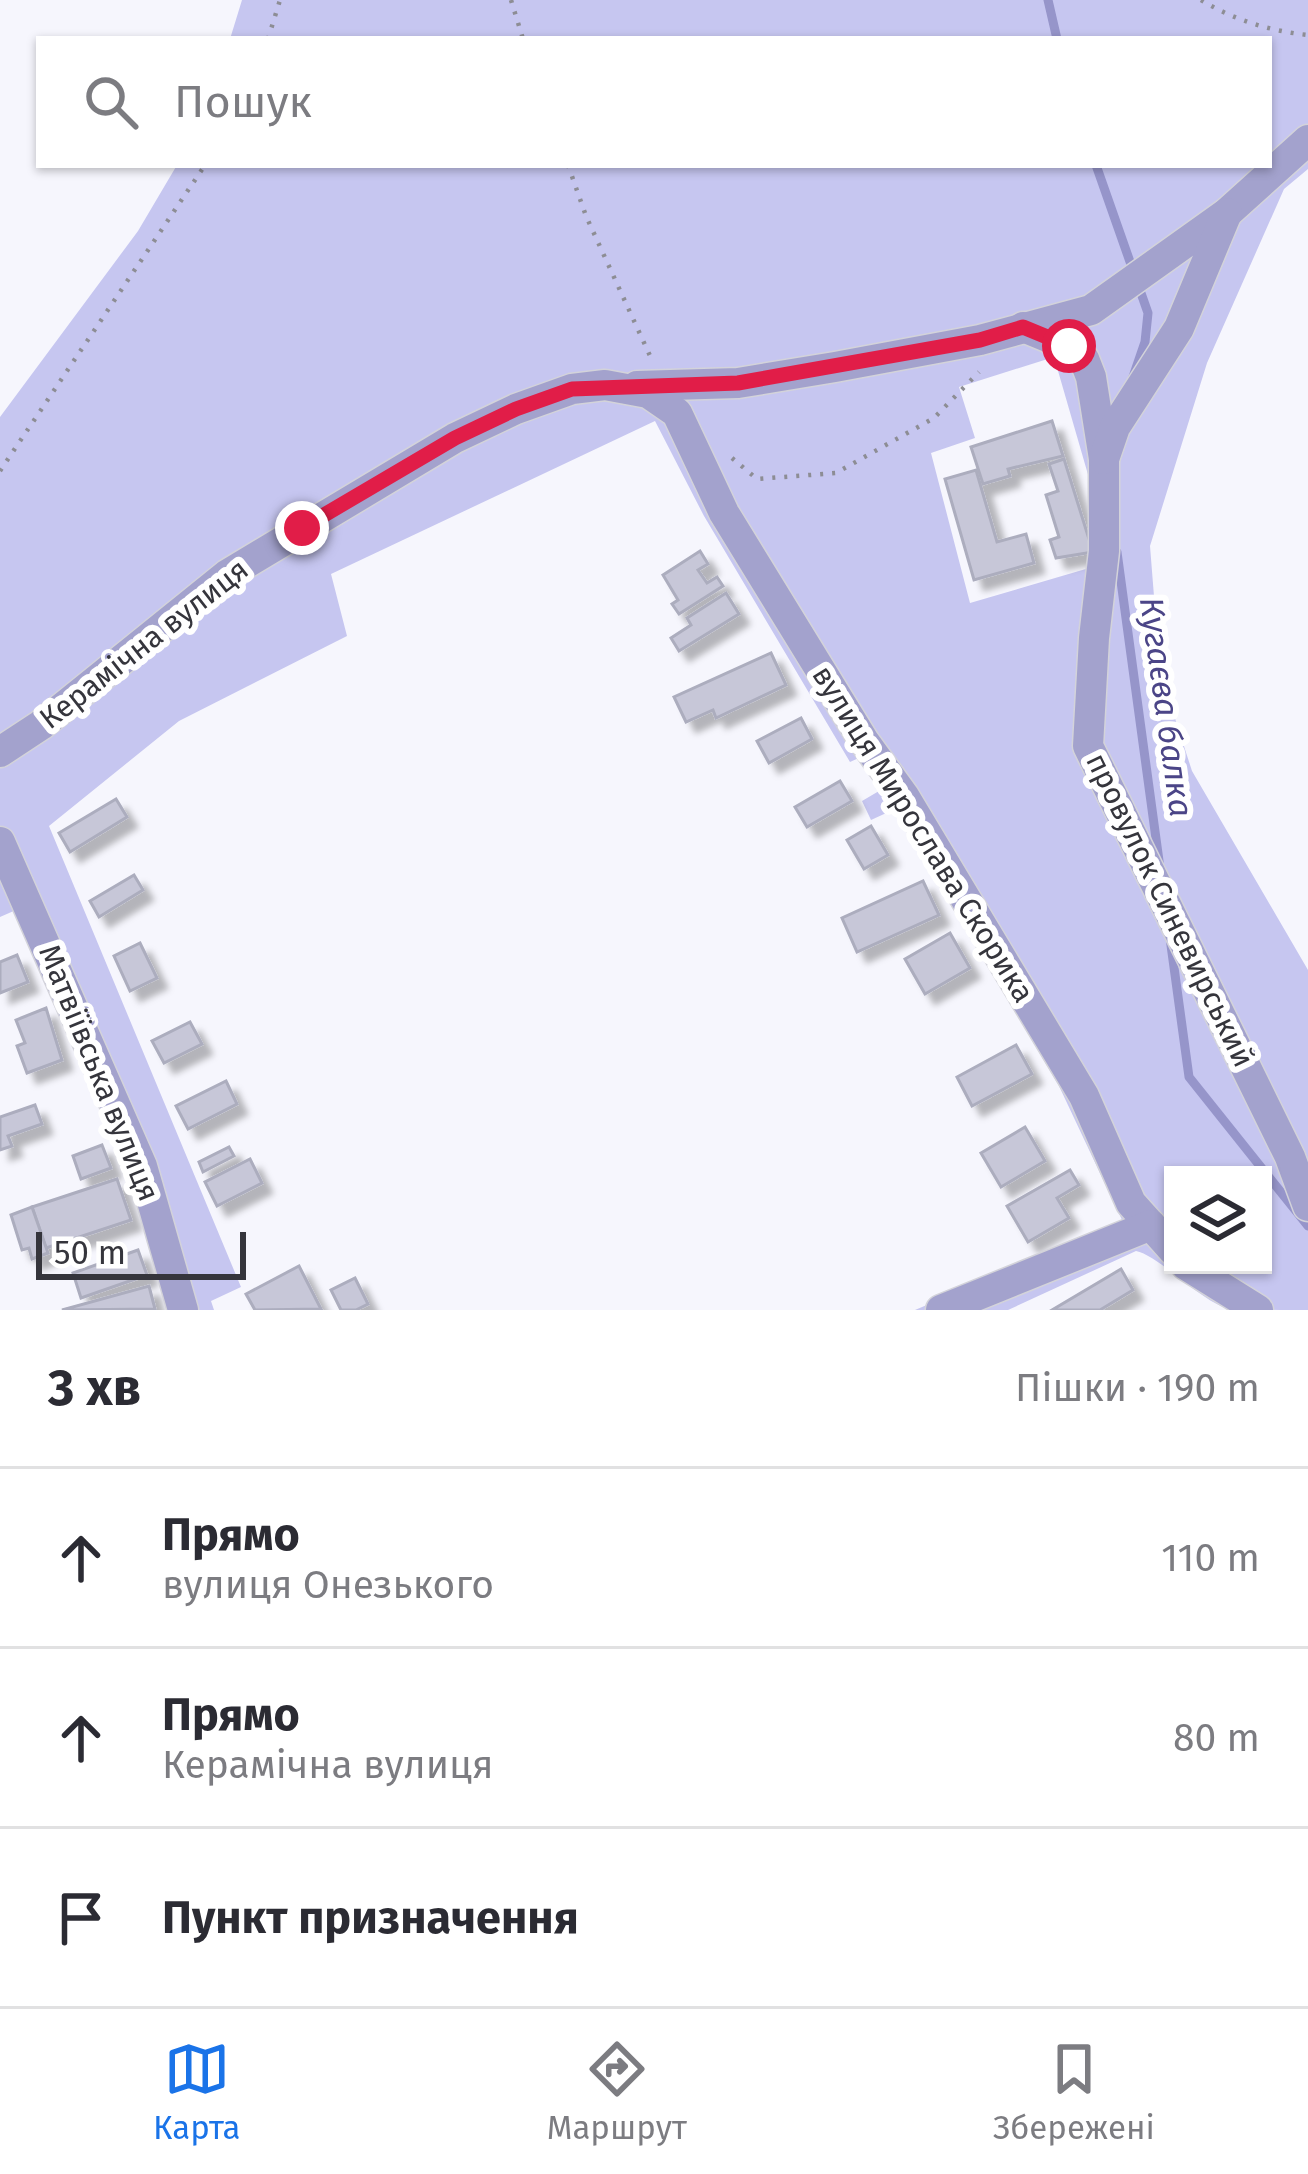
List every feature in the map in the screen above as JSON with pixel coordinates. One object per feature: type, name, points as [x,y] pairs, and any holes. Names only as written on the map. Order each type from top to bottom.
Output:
[{"type":"street","points":[[670,400],[738,383],[980,340],[1091,310],[1227,213],[1308,140]]},
{"type":"street","name":"провулок Синевирський","points":[[1104,458],[1114,428],[1179,328],[1227,213]]},
{"type":"street","name":"провулок Синевирський","points":[[1023,327],[1069,346],[1084,359],[1104,458],[1104,551],[1088,746],[1290,1156],[1308,1206]]},
{"type":"street","name":"Керамічна вулиця","points":[[0,752],[41,725],[228,574],[455,438],[572,389],[605,386],[670,400]]},
{"type":"street","name":"вулиця Мирослава Скорика","points":[[670,400],[724,513],[864,741],[904,796],[1072,1076],[1131,1203],[1164,1240]]},
{"type":"street","name":"Матвіївська вулиця","points":[[0,842],[142,1166],[183,1310]]},
{"type":"street","points":[[941,1310],[1151,1225]]},
{"type":"street","points":[[1200,1274],[1258,1310]]},
{"type":"path","points":[[269,36],[280,0]]},
{"type":"path","points":[[511,0],[522,36]]},
{"type":"path","points":[[1201,0],[1278,32],[1308,35]]},
{"type":"path","points":[[0,471],[204,168]]},
{"type":"path","points":[[569,168],[586,216],[670,400]]},
{"type":"path","points":[[725,452],[757,479],[836,473],[934,418],[979,372]]},
{"type":"shaded area","points":[[242,0],[1308,0],[1308,169],[1284,189],[1207,363],[1150,546],[1160,672],[1192,771],[1308,970],[1308,1310],[1223,1307],[1174,1274],[1272,1274],[1272,1166],[1164,1166],[1164,1267],[1136,1251],[1008,1310],[915,1310],[1123,1222],[1059,1086],[895,809],[871,820],[862,801],[879,791],[861,757],[850,762],[704,516],[655,421],[331,574],[347,636],[179,721],[49,826],[241,1287],[211,1301],[214,1310],[176,1310],[134,1170],[25,906],[0,917],[0,417],[138,231],[175,168],[1272,168],[1272,36],[231,36]],"holes":[[[1054,357],[1113,561],[970,603],[931,453],[975,438],[959,387]]]},
{"type":"building","points":[[1052,421],[1063,456],[1008,469],[1010,476],[983,484],[971,447]]},
{"type":"building","points":[[1064,459],[1093,552],[1056,558],[1050,540],[1059,537],[1046,495],[1058,491],[1049,464]]},
{"type":"building","points":[[976,470],[997,542],[1026,534],[1034,563],[974,580],[945,479]]},
{"type":"building","points":[[700,551],[708,564],[698,570],[707,583],[717,577],[723,586],[679,614],[672,604],[678,600],[663,575]]},
{"type":"building","points":[[726,593],[739,614],[679,651],[671,638],[691,625],[687,618]]},
{"type":"building","points":[[771,653],[786,685],[716,718],[713,710],[686,722],[674,697]]},
{"type":"building","points":[[801,718],[812,739],[769,763],[757,741]]},
{"type":"building","points":[[840,781],[852,801],[807,827],[795,807]]},
{"type":"building","points":[[116,799],[127,817],[70,852],[59,833]]},
{"type":"building","points":[[871,826],[888,855],[864,869],[847,840]]},
{"type":"building","points":[[134,875],[143,890],[99,917],[90,901]]},
{"type":"building","points":[[923,881],[939,915],[857,952],[842,918]]},
{"type":"building","points":[[950,933],[970,968],[925,994],[905,959]]},
{"type":"building","points":[[140,943],[157,978],[130,991],[114,956]]},
{"type":"building","points":[[17,955],[28,982],[0,993],[0,962]]},
{"type":"building","points":[[46,1008],[62,1060],[27,1073],[17,1046],[25,1043],[16,1020]]},
{"type":"building","points":[[190,1022],[202,1044],[164,1063],[152,1041]]},
{"type":"building","points":[[1016,1045],[1032,1074],[972,1106],[957,1077]]},
{"type":"building","points":[[226,1081],[237,1104],[188,1129],[176,1106]]},
{"type":"building","points":[[35,1105],[42,1124],[8,1136],[12,1146],[0,1150],[0,1117]]},
{"type":"building","points":[[1025,1127],[1045,1161],[1001,1187],[981,1153]]},
{"type":"building","points":[[102,1145],[111,1168],[81,1179],[73,1156]]},
{"type":"building","points":[[229,1147],[234,1156],[203,1172],[199,1162]]},
{"type":"building","points":[[250,1159],[262,1183],[217,1206],[205,1182]]},
{"type":"building","points":[[1070,1170],[1079,1185],[1057,1198],[1069,1218],[1028,1242],[1007,1206]]},
{"type":"building","points":[[117,1179],[131,1220],[46,1248],[32,1207]]},
{"type":"building","points":[[32,1207],[48,1253],[32,1259],[29,1248],[22,1250],[11,1215]]},
{"type":"building","points":[[138,1250],[147,1275],[81,1298],[73,1273]]},
{"type":"building","points":[[299,1266],[321,1309],[255,1310],[246,1294]]},
{"type":"building","points":[[1121,1269],[1133,1290],[1100,1310],[1052,1310]]},
{"type":"building","points":[[355,1278],[368,1304],[341,1310],[331,1290]]},
{"type":"building","points":[[149,1286],[155,1309],[62,1310]]},
{"type":"waterway","name":"Кугаєва балка","points":[[1048,0],[1056,36]]},
{"type":"waterway","name":"Кугаєва балка","points":[[1097,168],[1148,313],[1145,342],[1133,377]]},
{"type":"waterway","name":"Кугаєва балка","points":[[1117,552],[1160,868]]},
{"type":"waterway","name":"Кугаєва балка","points":[[1170,938],[1189,1077],[1308,1226]]},
{"type":"route","points":[[302,528],[455,438],[572,389],[738,383],[980,340],[1023,327],[1069,346]]}]
